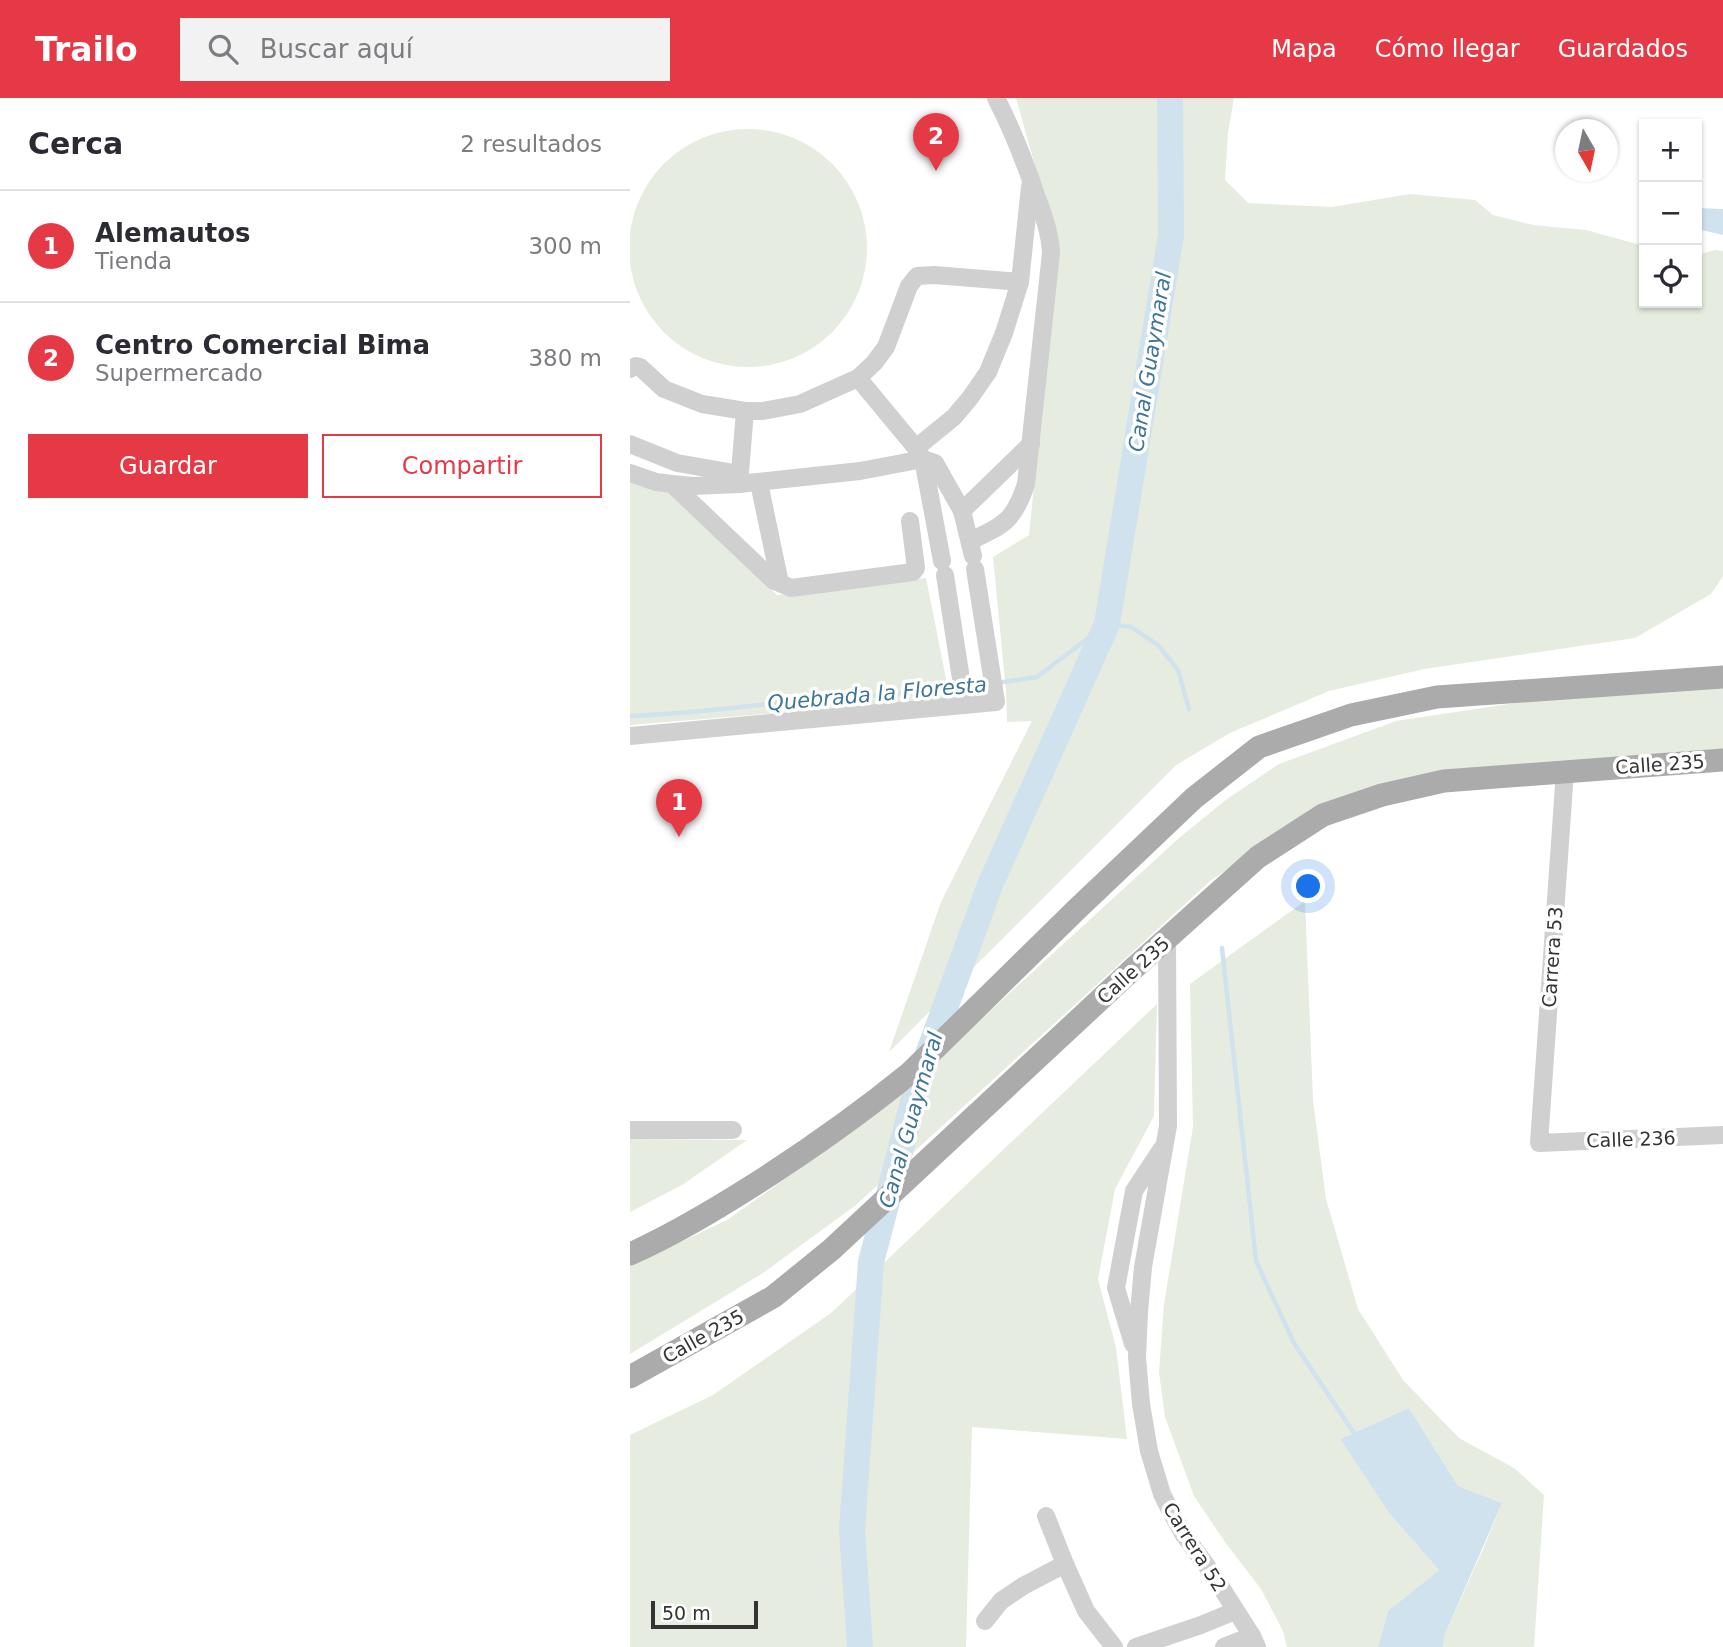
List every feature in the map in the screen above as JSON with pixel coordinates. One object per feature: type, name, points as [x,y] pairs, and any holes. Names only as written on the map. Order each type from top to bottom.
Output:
[{"type":"main road","points":[[630,1254],[664,1239],[783,1166],[831,1134],[910,1073],[1194,798],[1259,747],[1351,715],[1437,697],[1723,677]]},
{"type":"main road","name":"Calle 235","points":[[630,1377],[773,1297],[831,1250],[1134,968],[1258,857],[1323,815],[1382,795],[1444,781],[1723,760]]},
{"type":"street","points":[[972,555],[1010,518],[1020,502],[1026,484],[1051,253],[1049,233],[1031,180],[1012,129],[996,98]]},
{"type":"street","points":[[630,444],[677,463],[759,483],[860,471],[920,453],[954,416],[988,372],[1004,333],[1020,282],[1031,180]]},
{"type":"street","points":[[630,369],[640,367],[664,389],[702,404],[763,411],[800,404],[858,378],[874,363],[886,347],[909,286],[917,276],[1020,282]]},
{"type":"street","points":[[630,736],[996,702],[972,555],[962,511],[935,463],[920,453],[858,378]]},
{"type":"street","points":[[740,479],[746,411]]},
{"type":"street","points":[[962,511],[1031,444]]},
{"type":"street","points":[[920,453],[944,568],[965,705]]},
{"type":"street","points":[[630,473],[656,482],[693,486],[740,479]]},
{"type":"street","points":[[759,483],[780,583]]},
{"type":"street","points":[[672,484],[774,581],[791,588],[913,572],[916,568],[910,522]]},
{"type":"street","name":"Carrera 53","points":[[1539,1143],[1565,771]]},
{"type":"street","name":"Carrera 52","points":[[1167,939],[1168,1126],[1143,1267],[1137,1357],[1141,1404],[1149,1451],[1162,1493],[1184,1535],[1199,1554],[1254,1642]]},
{"type":"street","points":[[1134,968],[1156,974],[1163,982],[1168,996]]},
{"type":"street","points":[[630,1130],[733,1130]]},
{"type":"street","name":"Calle 236","points":[[1539,1143],[1723,1135]]},
{"type":"street","name":"Carrera 52","points":[[1137,1357],[1116,1288],[1134,1191],[1165,1144]]},
{"type":"street","points":[[1134,1191],[1136,1201],[1143,1206],[1151,1203],[1156,1195]]},
{"type":"street","points":[[1046,1516],[1086,1611],[1114,1647]]},
{"type":"street","points":[[985,1621],[1001,1601],[1065,1564]]},
{"type":"street","points":[[1136,1647],[1236,1611]]},
{"type":"street","points":[[1224,1647],[1254,1642]]},
{"type":"shaded area","points":[[1016,98],[1234,98],[1228,133],[1225,180],[1248,203],[1332,207],[1410,194],[1475,200],[1493,215],[1533,225],[1586,230],[1639,245],[1639,308],[1702,308],[1702,254],[1723,251],[1723,576],[1711,594],[1635,638],[1424,669],[1329,691],[1230,733],[1176,765],[889,1052],[941,902],[1032,721],[1007,722],[993,557],[1029,535],[1058,247]]},
{"type":"shaded area","points":[[748,129],[793,138],[814,149],[832,164],[847,182],[858,203],[867,248],[858,293],[847,314],[832,332],[814,347],[793,358],[748,367],[703,358],[682,347],[664,332],[649,314],[638,293],[629,248],[638,203],[649,182],[664,164],[682,149],[703,138]]},
{"type":"shaded area","points":[[630,477],[677,498],[777,595],[926,578],[950,699],[630,725]]},
{"type":"shaded area","points":[[1723,686],[1723,750],[1418,779],[1312,808],[1209,882],[856,1205],[763,1273],[630,1354],[630,1266],[727,1220],[833,1145],[908,1086],[1179,838],[1227,799],[1279,764],[1396,721],[1522,702]]},
{"type":"shaded area","points":[[1305,901],[1313,1100],[1326,1199],[1358,1309],[1403,1380],[1459,1438],[1514,1468],[1544,1495],[1534,1647],[1443,1647],[1445,1634],[1502,1503],[1458,1486],[1409,1408],[1340,1439],[1389,1513],[1439,1570],[1388,1611],[1378,1647],[1287,1647],[1283,1631],[1261,1589],[1194,1496],[1165,1417],[1159,1372],[1164,1304],[1193,1127],[1190,984]]},
{"type":"shaded area","points":[[1157,1004],[1154,1116],[1115,1189],[1098,1279],[1116,1348],[1127,1439],[972,1427],[966,1647],[630,1647],[630,1435],[713,1395],[831,1313]]},
{"type":"shaded area","points":[[630,1139],[747,1140],[682,1185],[630,1212]]},
{"type":"water","points":[[1702,208],[1723,209],[1723,235],[1702,230]]},
{"type":"water","points":[[1409,1408],[1458,1486],[1502,1503],[1445,1634],[1443,1647],[1378,1647],[1388,1611],[1439,1570],[1389,1513],[1340,1439]]},
{"type":"waterway","name":"Canal Guaymaral","points":[[860,1647],[852,1530],[871,1262],[920,1076],[990,885],[1107,624],[1171,235],[1170,98]]},
{"type":"waterway","name":"Quebrada la Floresta","points":[[997,683],[1037,677],[1107,624],[1131,627],[1158,645],[1178,670],[1189,709]]},
{"type":"waterway","name":"Quebrada la Floresta","points":[[966,687],[988,684]]},
{"type":"waterway","name":"Quebrada la Floresta","points":[[630,716],[957,688]]},
{"type":"waterway","name":"Canal Guaymaral","points":[[1222,948],[1256,1261],[1294,1343],[1354,1433]]},
{"type":"place","name":"Centro Comercial Bima","points":[[936,171]]},
{"type":"place","name":"Alemautos","points":[[679,837]]}]
